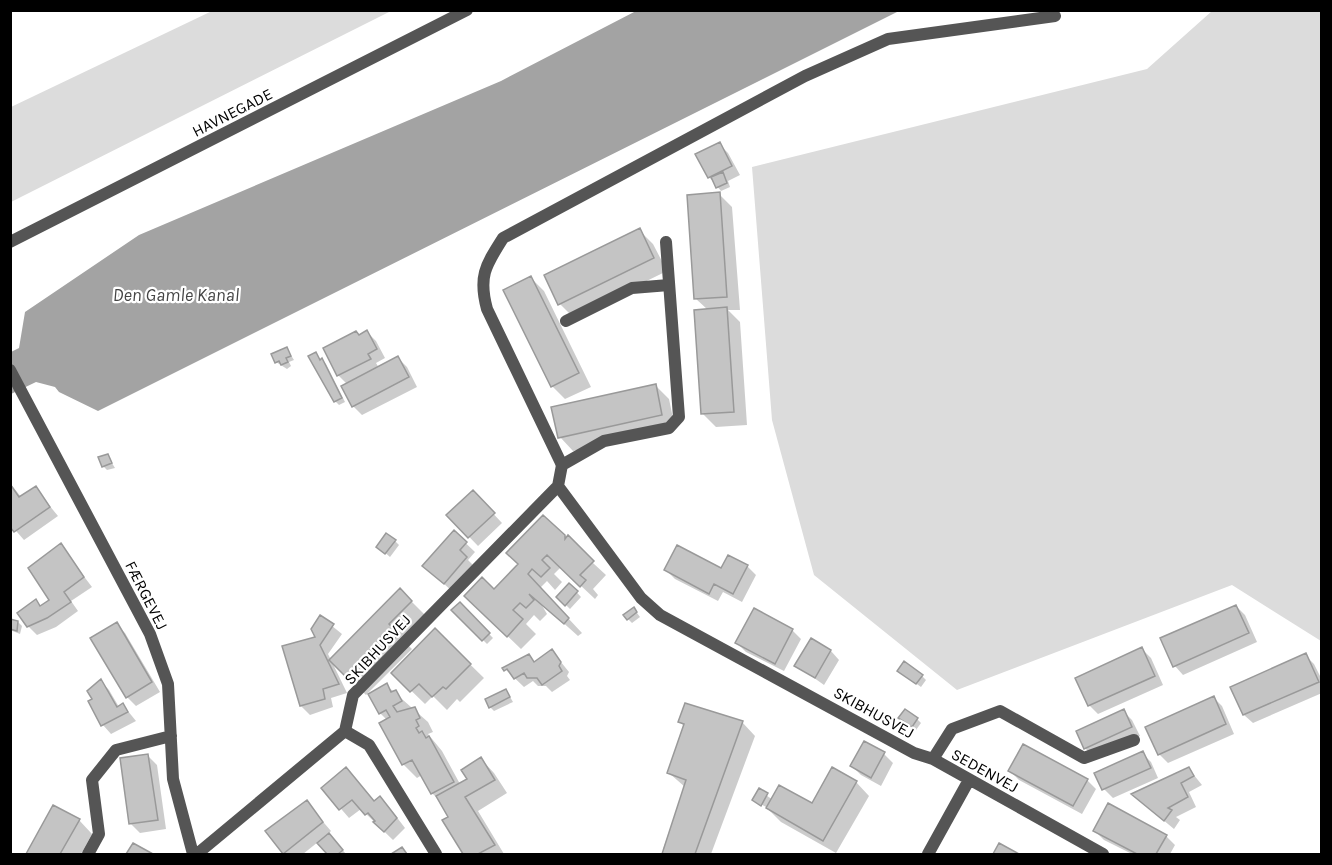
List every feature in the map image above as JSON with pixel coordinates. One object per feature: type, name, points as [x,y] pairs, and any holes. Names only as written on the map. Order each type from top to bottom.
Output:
[{"type":"street","name":"HAVNEGADE","points":[[10,242],[467,10]]},
{"type":"street","points":[[558,486],[562,465],[487,309],[481,287],[486,266],[503,238],[805,76],[888,39],[1056,16]]},
{"type":"street","points":[[562,465],[604,441],[669,428],[679,417],[666,242]]},
{"type":"street","points":[[566,321],[632,288],[669,285]]},
{"type":"street","name":"FÆRGEVEJ","points":[[10,370],[150,634],[168,684],[173,779],[195,855]]},
{"type":"street","name":"SKIBHUSVEJ","points":[[345,731],[353,695],[558,486],[641,598],[660,615],[914,753],[933,759]]},
{"type":"street","name":"SEDENVEJ","points":[[1103,855],[933,759],[952,729],[1000,711],[1084,758],[1134,740]]},
{"type":"street","points":[[195,855],[345,731],[369,745],[436,855]]},
{"type":"street","points":[[88,855],[99,834],[92,780],[116,750],[171,736]]},
{"type":"street","points":[[928,855],[969,780]]},
{"type":"shaded area","points":[[212,11],[391,11],[11,202],[11,107]]},
{"type":"shaded area","points":[[1212,11],[1321,11],[1321,641],[1232,585],[957,690],[814,575],[772,420],[752,167],[1147,69]]},
{"type":"water","name":"Den Gamle Kanal","points":[[636,11],[899,11],[98,411],[59,392],[55,387],[36,382],[11,394],[11,352],[19,348],[25,312],[139,235],[501,81]]},
{"type":"building","points":[[720,142],[732,166],[708,178],[695,154]]},
{"type":"building","points":[[723,172],[727,183],[716,188],[711,177]]},
{"type":"building","points":[[720,192],[727,297],[694,299],[687,195]]},
{"type":"building","points":[[640,228],[654,258],[558,305],[544,275]]},
{"type":"building","points":[[531,276],[579,373],[551,387],[503,290]]},
{"type":"building","points":[[727,307],[734,412],[701,414],[694,310]]},
{"type":"building","points":[[367,330],[377,349],[368,354],[371,359],[337,376],[323,348],[356,331],[359,335]]},
{"type":"building","points":[[287,347],[291,356],[286,358],[288,362],[281,365],[279,361],[275,363],[271,354]]},
{"type":"building","points":[[316,352],[320,360],[322,358],[342,398],[334,402],[308,356]]},
{"type":"building","points":[[398,356],[409,377],[352,407],[341,386]]},
{"type":"building","points":[[656,384],[662,415],[558,438],[551,407]]},
{"type":"building","points":[[108,454],[112,463],[102,467],[98,457]]},
{"type":"building","points":[[10,484],[19,497],[36,486],[50,507],[14,532],[10,527]]},
{"type":"building","points":[[473,490],[495,513],[468,538],[446,515]]},
{"type":"building","points":[[543,515],[565,535],[565,539],[568,535],[594,561],[580,575],[586,580],[580,587],[547,555],[542,560],[550,568],[541,577],[532,569],[528,574],[569,618],[564,624],[529,594],[534,600],[526,608],[520,603],[513,610],[523,619],[507,637],[464,596],[482,577],[494,589],[518,564],[506,553]]},
{"type":"building","points":[[454,530],[467,542],[460,550],[467,557],[444,584],[422,566]]},
{"type":"building","points":[[386,533],[396,540],[385,554],[376,547]]},
{"type":"building","points":[[61,543],[84,577],[64,592],[71,602],[47,618],[27,627],[17,613],[36,599],[40,606],[49,600],[28,568]]},
{"type":"building","points":[[677,545],[721,568],[728,555],[748,565],[733,594],[714,584],[709,594],[664,570]]},
{"type":"building","points":[[569,583],[578,591],[565,606],[556,597]]},
{"type":"building","points":[[400,588],[412,601],[389,624],[399,634],[351,682],[329,660]]},
{"type":"building","points":[[460,602],[490,633],[482,641],[451,610]]},
{"type":"building","points":[[1236,605],[1249,633],[1173,667],[1160,638]]},
{"type":"building","points":[[634,607],[637,612],[627,620],[623,615]]},
{"type":"building","points":[[754,608],[793,629],[775,664],[735,643]]},
{"type":"building","points":[[320,615],[334,624],[320,645],[339,684],[323,689],[325,699],[300,706],[282,646],[315,637],[311,629]]},
{"type":"building","points":[[10,619],[18,621],[17,631],[10,629]]},
{"type":"building","points":[[117,622],[152,682],[126,698],[90,638]]},
{"type":"building","points":[[435,628],[471,664],[446,689],[443,687],[432,697],[419,684],[410,692],[391,673]]},
{"type":"building","points":[[811,638],[831,650],[815,678],[794,666]]},
{"type":"building","points":[[1142,647],[1155,676],[1088,706],[1075,678]]},
{"type":"building","points":[[552,649],[561,662],[559,666],[562,671],[542,685],[537,678],[527,678],[524,673],[514,679],[507,669],[504,671],[502,668],[529,654],[534,662]]},
{"type":"building","points":[[1306,653],[1319,682],[1243,715],[1230,687]]},
{"type":"building","points":[[904,661],[923,675],[916,684],[897,671]]},
{"type":"building","points":[[101,679],[117,707],[123,703],[128,712],[101,726],[88,701],[92,699],[87,691]]},
{"type":"building","points":[[387,683],[391,692],[396,690],[402,701],[393,706],[397,712],[415,707],[420,718],[416,720],[419,726],[416,728],[419,733],[422,731],[426,738],[429,736],[454,782],[431,794],[412,760],[402,765],[379,723],[390,717],[386,710],[379,714],[368,694]]},
{"type":"building","points":[[506,689],[510,697],[489,708],[485,699]]},
{"type":"building","points":[[1214,696],[1226,724],[1158,755],[1145,727]]},
{"type":"building","points":[[685,703],[743,721],[695,854],[662,854],[686,780],[667,773],[684,724],[678,722]]},
{"type":"building","points":[[905,709],[918,718],[912,727],[898,718]]},
{"type":"building","points":[[1124,709],[1132,727],[1084,749],[1076,731]]},
{"type":"building","points":[[864,741],[885,752],[871,778],[850,766]]},
{"type":"building","points":[[1023,744],[1088,779],[1073,806],[1008,771]]},
{"type":"building","points":[[1143,751],[1151,768],[1102,790],[1094,773]]},
{"type":"building","points":[[148,754],[158,820],[129,824],[120,758]]},
{"type":"building","points":[[481,757],[495,780],[465,797],[495,845],[478,854],[463,854],[442,820],[448,817],[436,796],[467,779],[461,770]]},
{"type":"building","points":[[346,767],[374,801],[380,796],[397,818],[384,832],[373,822],[375,821],[368,813],[365,815],[352,800],[339,810],[321,788]]},
{"type":"building","points":[[832,767],[857,781],[823,841],[766,808],[779,785],[812,803]]},
{"type":"building","points":[[1189,767],[1194,776],[1181,783],[1188,797],[1168,808],[1172,810],[1164,821],[1131,794]]},
{"type":"building","points":[[759,788],[768,793],[761,806],[752,800]]},
{"type":"building","points":[[307,800],[323,822],[283,854],[265,831]]},
{"type":"building","points":[[1108,803],[1167,835],[1156,854],[1137,854],[1093,831]]},
{"type":"building","points":[[53,805],[80,819],[60,854],[26,854]]},
{"type":"building","points":[[329,833],[343,850],[338,854],[327,854],[317,843]]},
{"type":"building","points":[[133,843],[153,854],[126,854]]},
{"type":"building","points":[[999,843],[1019,854],[993,854]]},
{"type":"building","points":[[402,847],[407,854],[391,854]]}]
